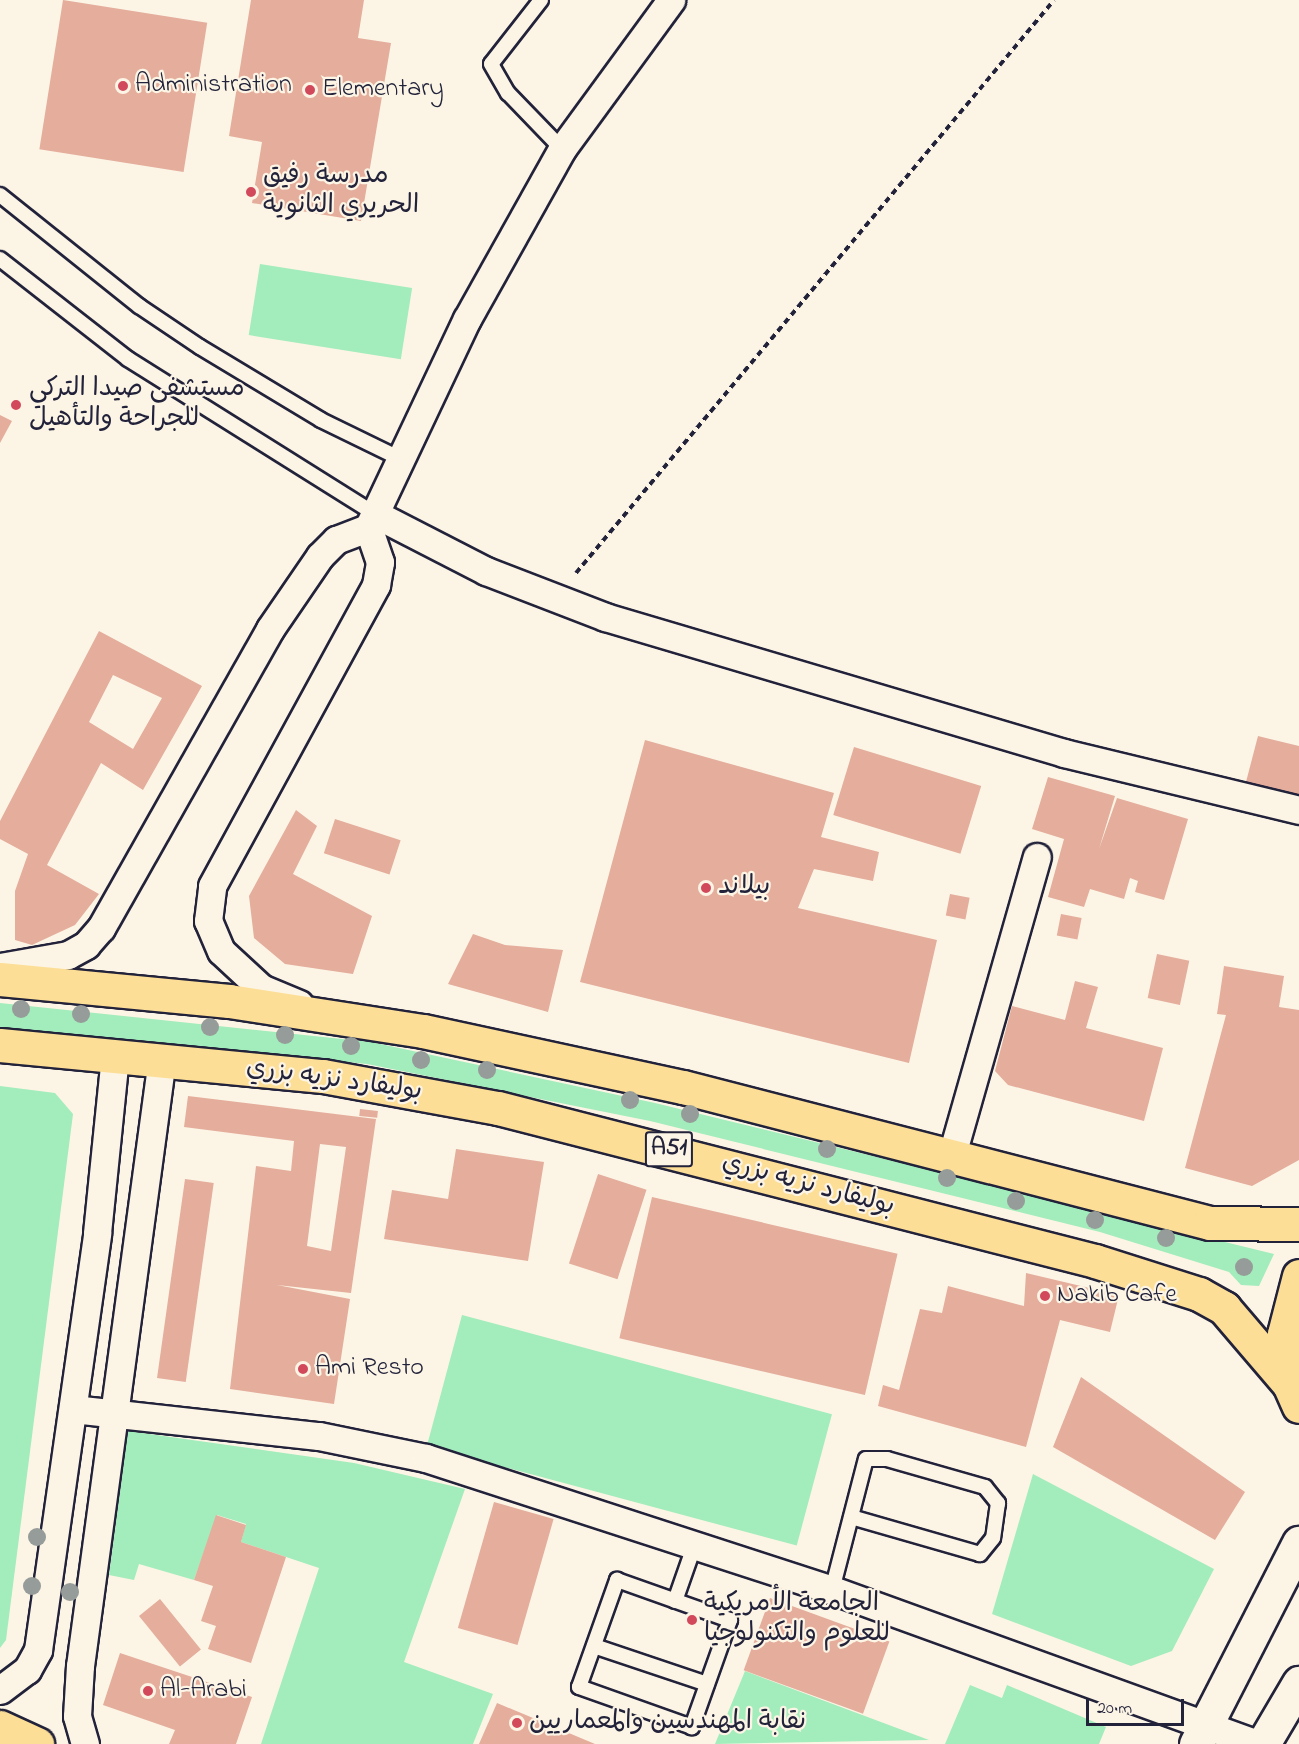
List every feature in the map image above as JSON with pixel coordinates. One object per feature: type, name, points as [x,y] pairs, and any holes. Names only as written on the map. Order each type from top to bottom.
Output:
[{"type":"highway","name":"A51","points":[[0,979],[333,1017],[555,1058],[1210,1223],[1299,1224]]},
{"type":"highway","name":"بوليفارد نزيه بزري","points":[[0,1045],[323,1076],[498,1108],[1095,1261],[1199,1294],[1224,1308],[1294,1395]]},
{"type":"highway","name":"A51","points":[[1294,1395],[1284,1334],[1299,1276]]},
{"type":"highway","points":[[0,1727],[37,1744]]},
{"type":"main road","points":[[1200,1736],[1299,1543]]},
{"type":"main road","points":[[1263,1744],[1299,1683]]},
{"type":"street","points":[[333,1017],[274,994],[237,969],[215,941],[207,903],[264,783],[376,585],[380,562],[371,521],[467,319],[562,149],[670,0]]},
{"type":"street","points":[[371,521],[554,599],[1064,753],[1299,810]]},
{"type":"street","points":[[0,967],[68,955],[102,928],[270,629],[320,556],[336,540],[371,521]]},
{"type":"street","points":[[951,1158],[1037,856]]},
{"type":"street","points":[[0,1690],[27,1670],[38,1650],[73,1409],[115,1055]]},
{"type":"street","points":[[85,1744],[77,1716],[79,1674],[116,1415],[162,1059]]},
{"type":"street","points":[[73,1409],[319,1436],[426,1458],[832,1590],[1200,1736],[1258,1744]]},
{"type":"lane","points":[[541,0],[491,64],[508,93],[562,149]]},
{"type":"lane","points":[[0,195],[191,341],[321,420],[399,458]]},
{"type":"lane","points":[[0,259],[128,359],[371,521]]},
{"type":"lane","points":[[832,1590],[861,1466],[874,1457],[985,1487],[998,1503],[993,1538],[980,1554],[851,1516]]},
{"type":"lane","points":[[675,1601],[695,1544]]},
{"type":"lane","points":[[617,1580],[675,1601],[730,1620],[692,1727],[579,1687],[617,1580]]},
{"type":"lane","points":[[594,1646],[707,1684]]},
{"type":"path","points":[[554,599],[1054,0]]},
{"type":"green space","points":[[260,264],[412,288],[401,359],[249,335]]},
{"type":"green space","points":[[0,1003],[371,1042],[655,1103],[1274,1254],[1259,1286],[1241,1285],[1229,1272],[1100,1232],[650,1121],[367,1064],[0,1028]]},
{"type":"green space","points":[[0,1086],[55,1093],[73,1114],[6,1640],[0,1648]]},
{"type":"green space","points":[[462,1315],[832,1414],[797,1545],[427,1446]]},
{"type":"green space","points":[[128,1431],[354,1463],[465,1489],[404,1662],[493,1694],[473,1744],[261,1744],[319,1568],[241,1542],[246,1524],[217,1515],[194,1580],[139,1564],[134,1580],[109,1575]]},
{"type":"green space","points":[[1033,1474],[1214,1569],[1172,1651],[1131,1666],[992,1614]]},
{"type":"green space","points":[[745,1671],[929,1740],[715,1744]]},
{"type":"green space","points":[[970,1685],[1002,1698],[1007,1685],[1106,1727],[1099,1744],[945,1744]]},
{"type":"building","name":"Administration","points":[[63,0],[207,23],[184,172],[39,149]]},
{"type":"building","name":"Elementary","points":[[251,0],[364,0],[358,38],[391,43],[361,221],[252,203],[262,142],[229,136]]},
{"type":"building","points":[[0,415],[12,421],[0,443]]},
{"type":"building","points":[[99,631],[202,686],[143,790],[101,763],[47,865],[99,894],[75,925],[32,945],[15,940],[15,891],[28,854],[0,839],[0,821]],"holes":[[[113,675],[162,698],[133,749],[89,722]]]},
{"type":"building","points":[[1258,736],[1299,746],[1299,796],[1246,782]]},
{"type":"building","name":"بيلاند","points":[[645,740],[834,793],[821,837],[879,852],[873,881],[814,869],[798,908],[937,940],[909,1063],[580,982]]},
{"type":"building","points":[[854,747],[981,786],[960,854],[833,815]]},
{"type":"building","points":[[1048,777],[1115,796],[1099,849],[1117,798],[1188,819],[1164,900],[1135,892],[1138,881],[1130,878],[1124,899],[1090,889],[1084,907],[1048,897],[1064,839],[1032,829]]},
{"type":"building","points":[[296,810],[317,826],[293,874],[372,916],[353,974],[285,964],[254,938],[249,896]]},
{"type":"building","points":[[335,819],[401,840],[389,875],[324,853]]},
{"type":"building","points":[[950,894],[970,898],[965,919],[946,916]]},
{"type":"building","points":[[1061,914],[1082,918],[1077,940],[1057,936]]},
{"type":"building","points":[[473,934],[505,945],[563,950],[548,1012],[448,984]]},
{"type":"building","points":[[1157,954],[1189,961],[1180,1005],[1148,998]]},
{"type":"building","points":[[1224,966],[1284,976],[1279,1007],[1299,1010],[1299,1160],[1252,1186],[1185,1168],[1226,1015],[1217,1014]]},
{"type":"building","points":[[1075,981],[1098,987],[1086,1028],[1163,1048],[1144,1121],[1008,1085],[995,1071],[1012,1006],[1065,1020]]},
{"type":"building","points":[[188,1096],[376,1119],[351,1293],[277,1285],[350,1299],[334,1404],[230,1389],[256,1166],[291,1171],[294,1141],[184,1127]],"holes":[[[320,1144],[346,1147],[331,1251],[307,1246]]]},
{"type":"building","points":[[360,1109],[378,1111],[377,1118],[359,1116]]},
{"type":"building","points":[[456,1149],[544,1162],[528,1261],[384,1239],[392,1190],[448,1199]]},
{"type":"building","points":[[598,1174],[647,1190],[617,1279],[569,1263]]},
{"type":"building","points":[[185,1179],[214,1183],[186,1382],[157,1378]]},
{"type":"building","points":[[652,1197],[898,1254],[865,1395],[619,1338]]},
{"type":"building","points":[[1026,1273],[1119,1295],[1110,1332],[1060,1320],[1026,1447],[878,1406],[883,1385],[899,1390],[920,1309],[942,1313],[948,1286],[1024,1306]]},
{"type":"building","points":[[1081,1377],[1245,1492],[1215,1540],[1053,1447]]},
{"type":"building","points":[[494,1502],[554,1519],[517,1645],[458,1628]]},
{"type":"building","points":[[216,1515],[246,1525],[241,1542],[286,1557],[251,1663],[208,1649],[216,1626],[201,1621],[213,1586],[194,1580]]},
{"type":"building","points":[[770,1598],[889,1641],[863,1714],[744,1670]]},
{"type":"building","points":[[160,1599],[201,1650],[180,1667],[139,1616]]},
{"type":"building","points":[[120,1653],[252,1697],[236,1744],[169,1744],[175,1730],[103,1705]]},
{"type":"building","name":"نقابة المهندسين والمعماريين","points":[[497,1703],[595,1744],[479,1744]]},
{"type":"place","name":"Administration","points":[[123,86]]},
{"type":"place","name":"Elementary","points":[[310,90]]},
{"type":"place","name":"مدرسة رفيق الحريري الثانوية","points":[[251,192]]},
{"type":"place","name":"مستشفى صيدا التركي للجراحة والتأهيل","points":[[16,405]]},
{"type":"place","name":"بيلاند","points":[[706,888]]},
{"type":"place","name":"Nakib Cafe","points":[[1045,1296]]},
{"type":"place","name":"Ami Resto","points":[[303,1369]]},
{"type":"place","name":"الجامعة الأمريكية للعلوم والتكنولوجيا","points":[[692,1620]]},
{"type":"place","name":"Al-Arabi","points":[[148,1691]]},
{"type":"place","name":"نقابة المهندسين والمعماريين","points":[[517,1723]]}]
